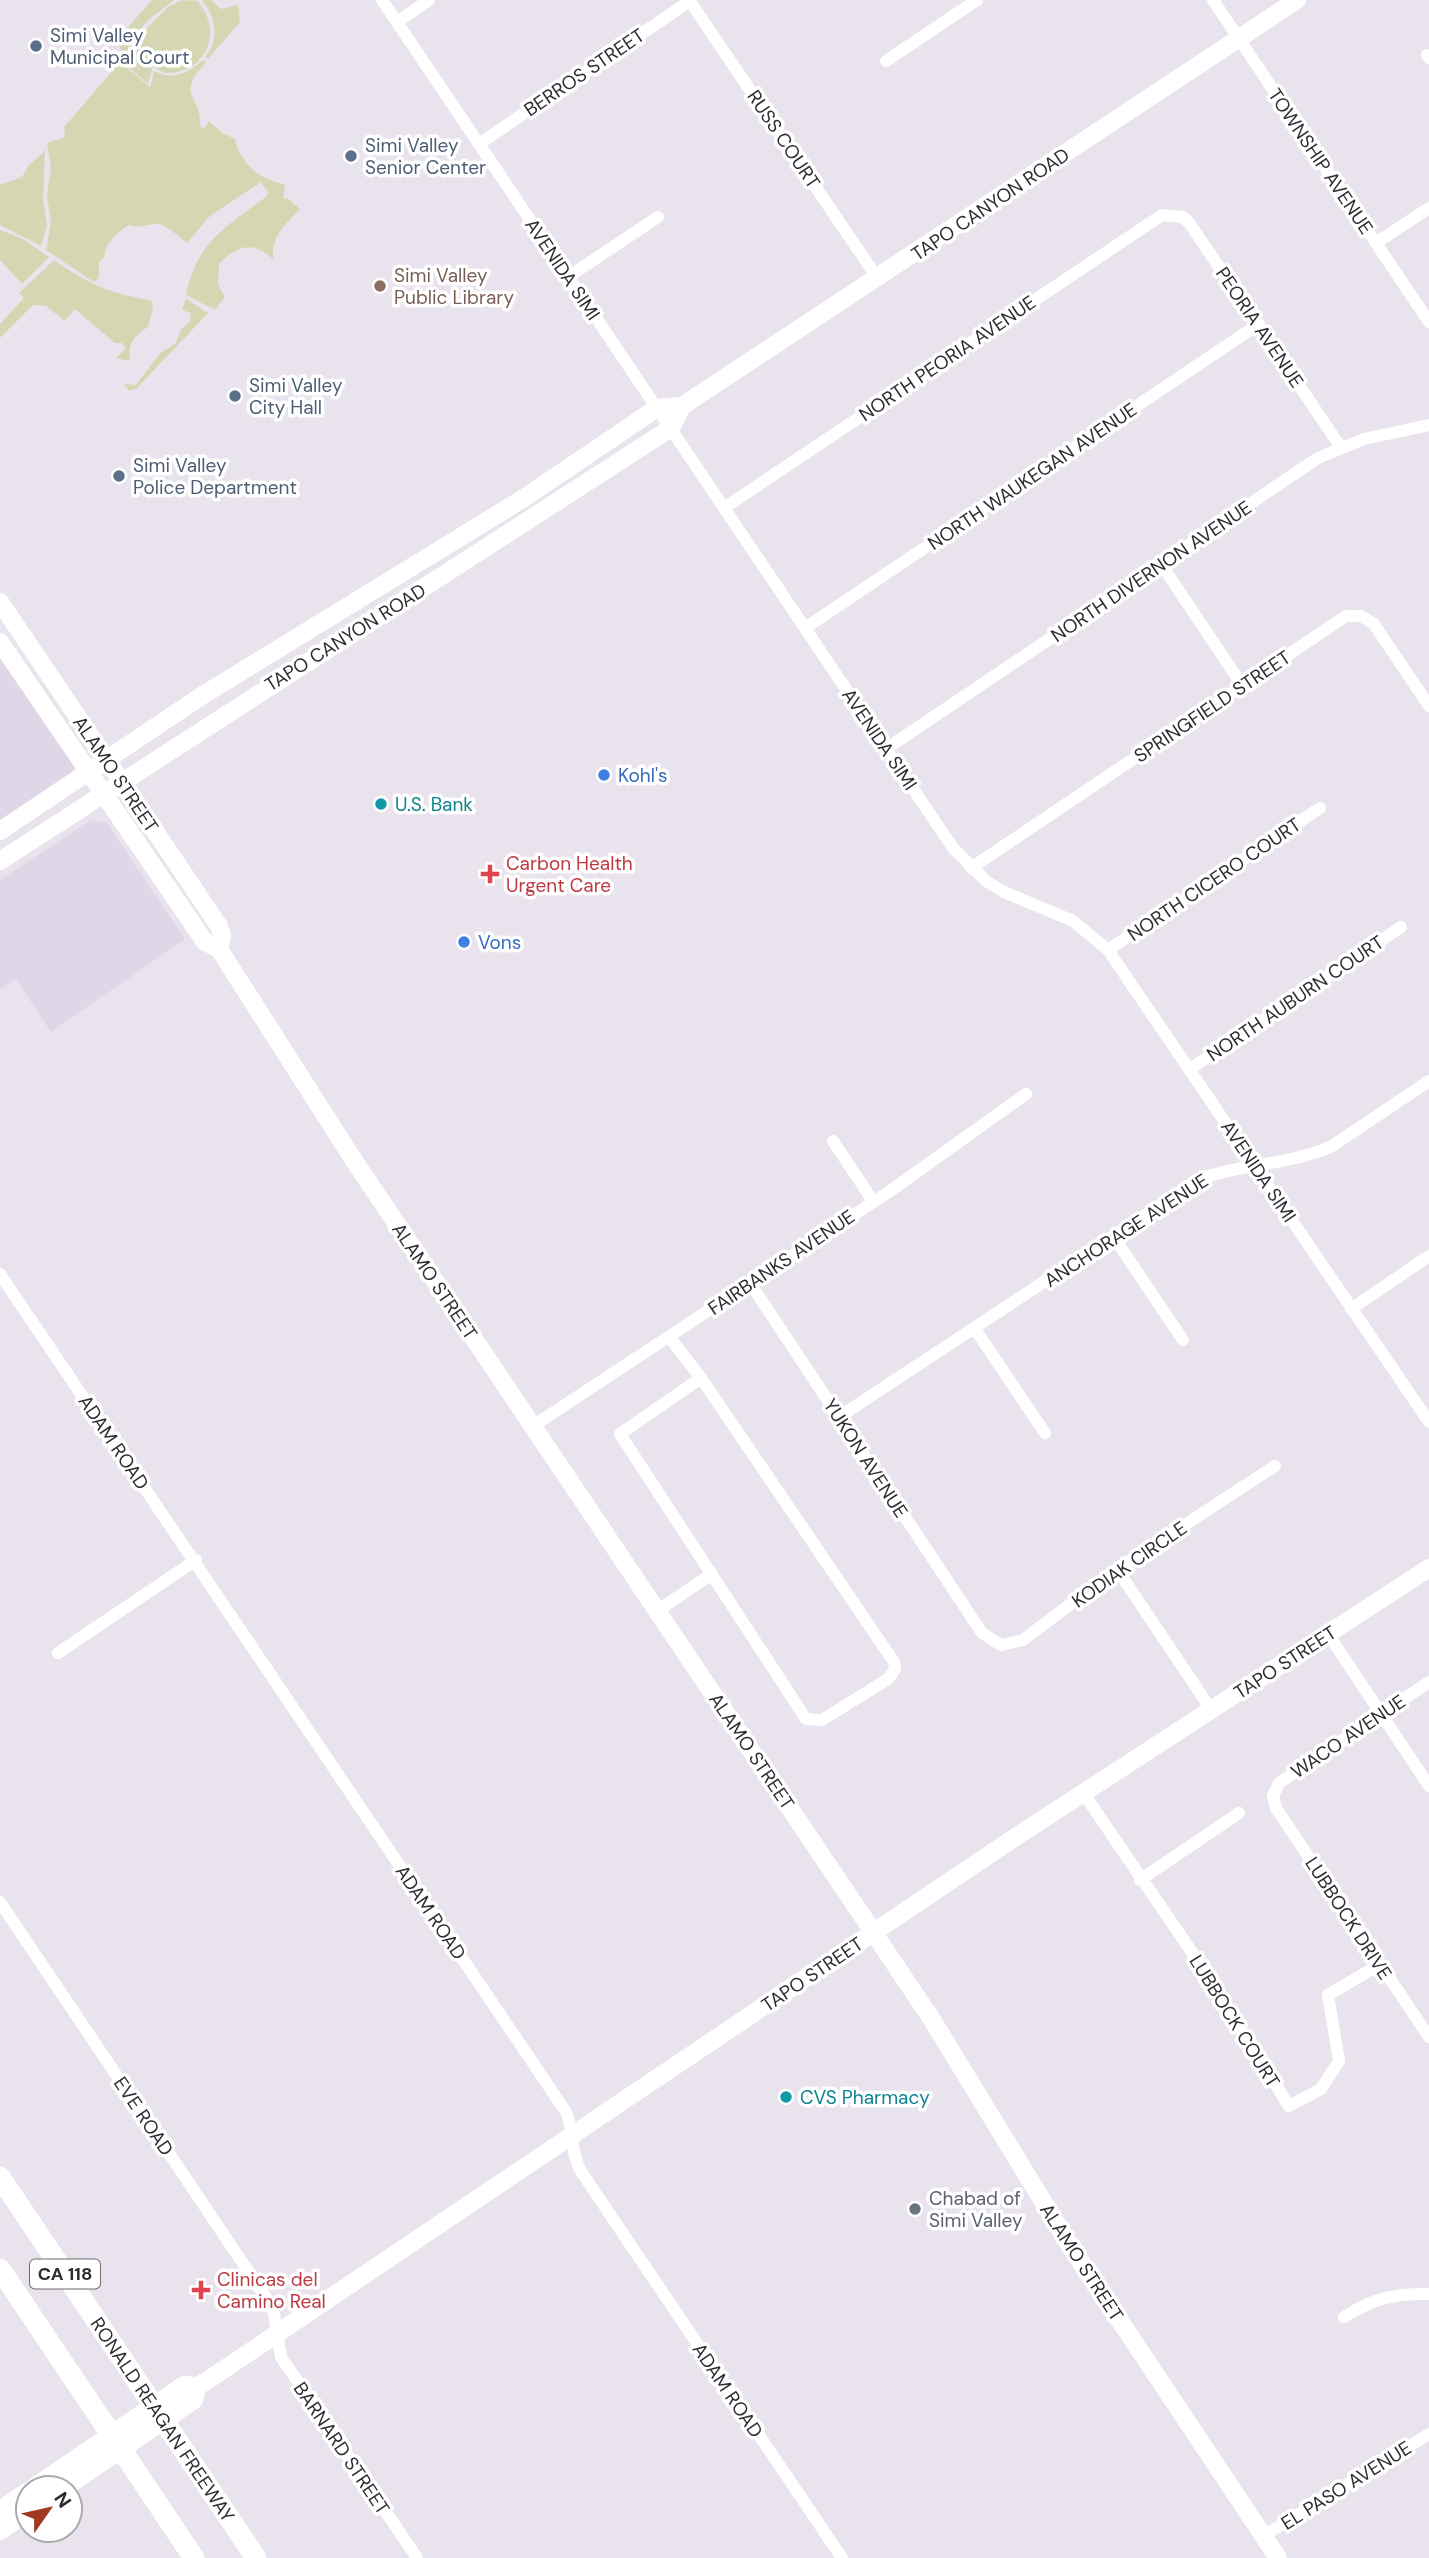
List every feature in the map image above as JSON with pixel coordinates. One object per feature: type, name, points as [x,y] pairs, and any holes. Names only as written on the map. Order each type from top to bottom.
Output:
[{"type":"highway","name":"RONALD REAGAN FREEWAY","points":[[0,2177],[256,2558]]},
{"type":"highway","name":"CA 118","points":[[0,2269],[194,2558]]},
{"type":"main road","name":"TAPO CANYON ROAD","points":[[0,831],[203,695],[524,498],[657,408],[682,406],[1297,0]]},
{"type":"main road","points":[[671,428],[682,406]]},
{"type":"main road","name":"TAPO CANYON ROAD","points":[[0,861],[121,780],[671,428]]},
{"type":"main road","name":"ALAMO STREET","points":[[0,602],[219,926],[222,935],[219,949]]},
{"type":"main road","name":"ALAMO STREET","points":[[0,642],[205,942],[219,949],[349,1152],[931,2018],[1072,2249],[1278,2558]]},
{"type":"main road","name":"TAPO STREET","points":[[54,2474],[184,2385],[198,2386],[874,1933],[1429,1568]]},
{"type":"main road","name":"TAPO STREET","points":[[84,2474],[194,2400],[198,2386]]},
{"type":"street","name":"AVENIDA SIMI","points":[[382,0],[953,848],[971,868],[1004,892],[1073,921],[1108,950],[1429,1422]]},
{"type":"street","points":[[397,22],[429,0]]},
{"type":"street","points":[[886,61],[977,0]]},
{"type":"street","name":"TOWNSHIP AVENUE","points":[[1213,0],[1429,322]]},
{"type":"street","name":"BERROS STREET","points":[[479,144],[690,1]]},
{"type":"street","name":"RUSS COURT","points":[[690,1],[878,279]]},
{"type":"street","points":[[1376,243],[1429,208]]},
{"type":"street","name":"PEORIA AVENUE","points":[[1173,215],[1190,224],[1340,446]]},
{"type":"street","name":"NORTH PEORIA AVENUE","points":[[724,508],[1153,220],[1173,215]]},
{"type":"street","points":[[568,277],[658,217]]},
{"type":"street","name":"NORTH WAUKEGAN AVENUE","points":[[805,628],[1259,324]]},
{"type":"street","name":"NORTH DIVERNON AVENUE","points":[[887,749],[1340,446],[1429,425]]},
{"type":"street","points":[[1161,564],[1242,685]]},
{"type":"street","name":"SPRINGFIELD STREET","points":[[971,868],[1242,685],[1353,615],[1374,624],[1429,706]]},
{"type":"street","name":"NORTH CICERO COURT","points":[[1108,950],[1320,808]]},
{"type":"street","name":"NORTH AUBURN COURT","points":[[1190,1069],[1401,927]]},
{"type":"street","name":"ANCHORAGE AVENUE","points":[[839,1417],[1200,1179],[1228,1169],[1296,1159],[1332,1146],[1429,1081]]},
{"type":"street","name":"FAIRBANKS AVENUE","points":[[533,1426],[670,1338],[1026,1094]]},
{"type":"street","points":[[833,1141],[873,1200]]},
{"type":"street","points":[[1113,1236],[1183,1340]]},
{"type":"street","points":[[1351,1309],[1429,1256]]},
{"type":"street","name":"ADAM ROAD","points":[[0,1273],[566,2112],[573,2135],[574,2159],[582,2173],[842,2558]]},
{"type":"street","name":"YUKON AVENUE","points":[[750,1283],[982,1633]]},
{"type":"street","points":[[975,1329],[1045,1433]]},
{"type":"street","points":[[670,1338],[692,1370],[701,1378],[894,1662],[894,1670],[888,1679],[822,1720],[806,1718],[620,1434],[701,1378]]},
{"type":"street","name":"KODIAK CIRCLE","points":[[982,1633],[1001,1645],[1023,1640],[1117,1570],[1275,1466]]},
{"type":"street","points":[[58,1653],[195,1560]]},
{"type":"street","points":[[1117,1570],[1212,1711]]},
{"type":"street","points":[[657,1611],[712,1574]]},
{"type":"street","points":[[1328,1634],[1429,1786]]},
{"type":"street","name":"WACO AVENUE","points":[[1273,1796],[1279,1783],[1429,1682]]},
{"type":"street","name":"LUBBOCK COURT","points":[[1084,1794],[1140,1880],[1202,1967],[1289,2106],[1321,2089],[1339,2061],[1328,1995],[1379,1965]]},
{"type":"street","name":"LUBBOCK DRIVE","points":[[1273,1796],[1276,1808],[1429,2037]]},
{"type":"street","points":[[1140,1880],[1239,1813]]},
{"type":"street","name":"EVE ROAD","points":[[0,1902],[272,2308],[276,2334]]},
{"type":"street","points":[[1344,2317],[1366,2303],[1387,2296],[1429,2294]]},
{"type":"street","name":"BARNARD STREET","points":[[276,2334],[281,2357],[417,2558]]},
{"type":"street","name":"EL PASO AVENUE","points":[[1263,2536],[1429,2434]]},
{"type":"shaded area","points":[[0,652],[82,771],[0,826]]},
{"type":"shaded area","points":[[91,820],[107,823],[185,939],[51,1032],[16,979],[0,989],[0,880]]},
{"type":"green space","points":[[152,0],[174,0],[147,21],[138,33],[132,27],[143,58],[152,69],[148,84],[120,60],[121,49],[116,41]]},
{"type":"green space","points":[[182,0],[197,1],[205,12],[210,37],[201,58],[192,66],[165,73],[154,67],[146,58],[141,48],[140,35],[168,7]]},
{"type":"green space","points":[[202,0],[211,0],[221,9],[238,5],[240,22],[208,59],[205,57],[213,43],[214,28]]},
{"type":"green space","points":[[203,60],[206,62],[192,83],[191,90],[200,115],[200,125],[204,129],[209,121],[221,132],[235,139],[242,156],[252,169],[267,179],[285,184],[283,199],[287,198],[300,209],[276,238],[274,260],[260,250],[246,247],[233,252],[219,264],[218,284],[225,297],[215,310],[186,295],[191,276],[215,237],[267,196],[268,192],[261,182],[210,216],[187,243],[161,225],[129,225],[109,243],[105,256],[99,262],[99,278],[94,282],[46,250],[51,222],[47,196],[51,168],[47,143],[65,137],[64,127],[120,62],[150,87],[154,71],[168,75],[180,74]]},
{"type":"green space","points":[[45,151],[43,199],[47,225],[41,246],[0,225],[0,185],[22,177],[28,166]]},
{"type":"green space","points":[[0,230],[23,239],[49,257],[22,284],[0,260]]},
{"type":"green space","points":[[54,260],[76,275],[100,286],[124,295],[151,300],[153,308],[148,327],[133,341],[130,361],[116,358],[126,348],[122,343],[115,343],[75,309],[65,321],[46,306],[33,305],[0,338],[0,324],[24,298],[19,293]]},
{"type":"green space","points":[[186,299],[208,313],[137,388],[129,391],[124,384],[136,385],[160,353],[175,344],[182,328],[189,323],[191,313],[182,310]]},
{"type":"place","name":"Simi Valley Municipal Court","points":[[36,46]]},
{"type":"place","name":"Simi Valley Senior Center","points":[[351,156]]},
{"type":"place","name":"Simi Valley Public Library","points":[[380,286]]},
{"type":"place","name":"Simi Valley City Hall","points":[[235,396]]},
{"type":"place","name":"Simi Valley Police Department","points":[[119,476]]},
{"type":"place","name":"Kohl's","points":[[604,775]]},
{"type":"place","name":"U.S. Bank","points":[[381,804]]},
{"type":"place","name":"Carbon Health Urgent Care","points":[[490,874]]},
{"type":"place","name":"Vons","points":[[464,942]]},
{"type":"place","name":"CVS Pharmacy","points":[[786,2097]]},
{"type":"place","name":"Chabad of Simi Valley","points":[[915,2209]]},
{"type":"place","name":"Clinicas del Camino Real","points":[[201,2290]]}]
